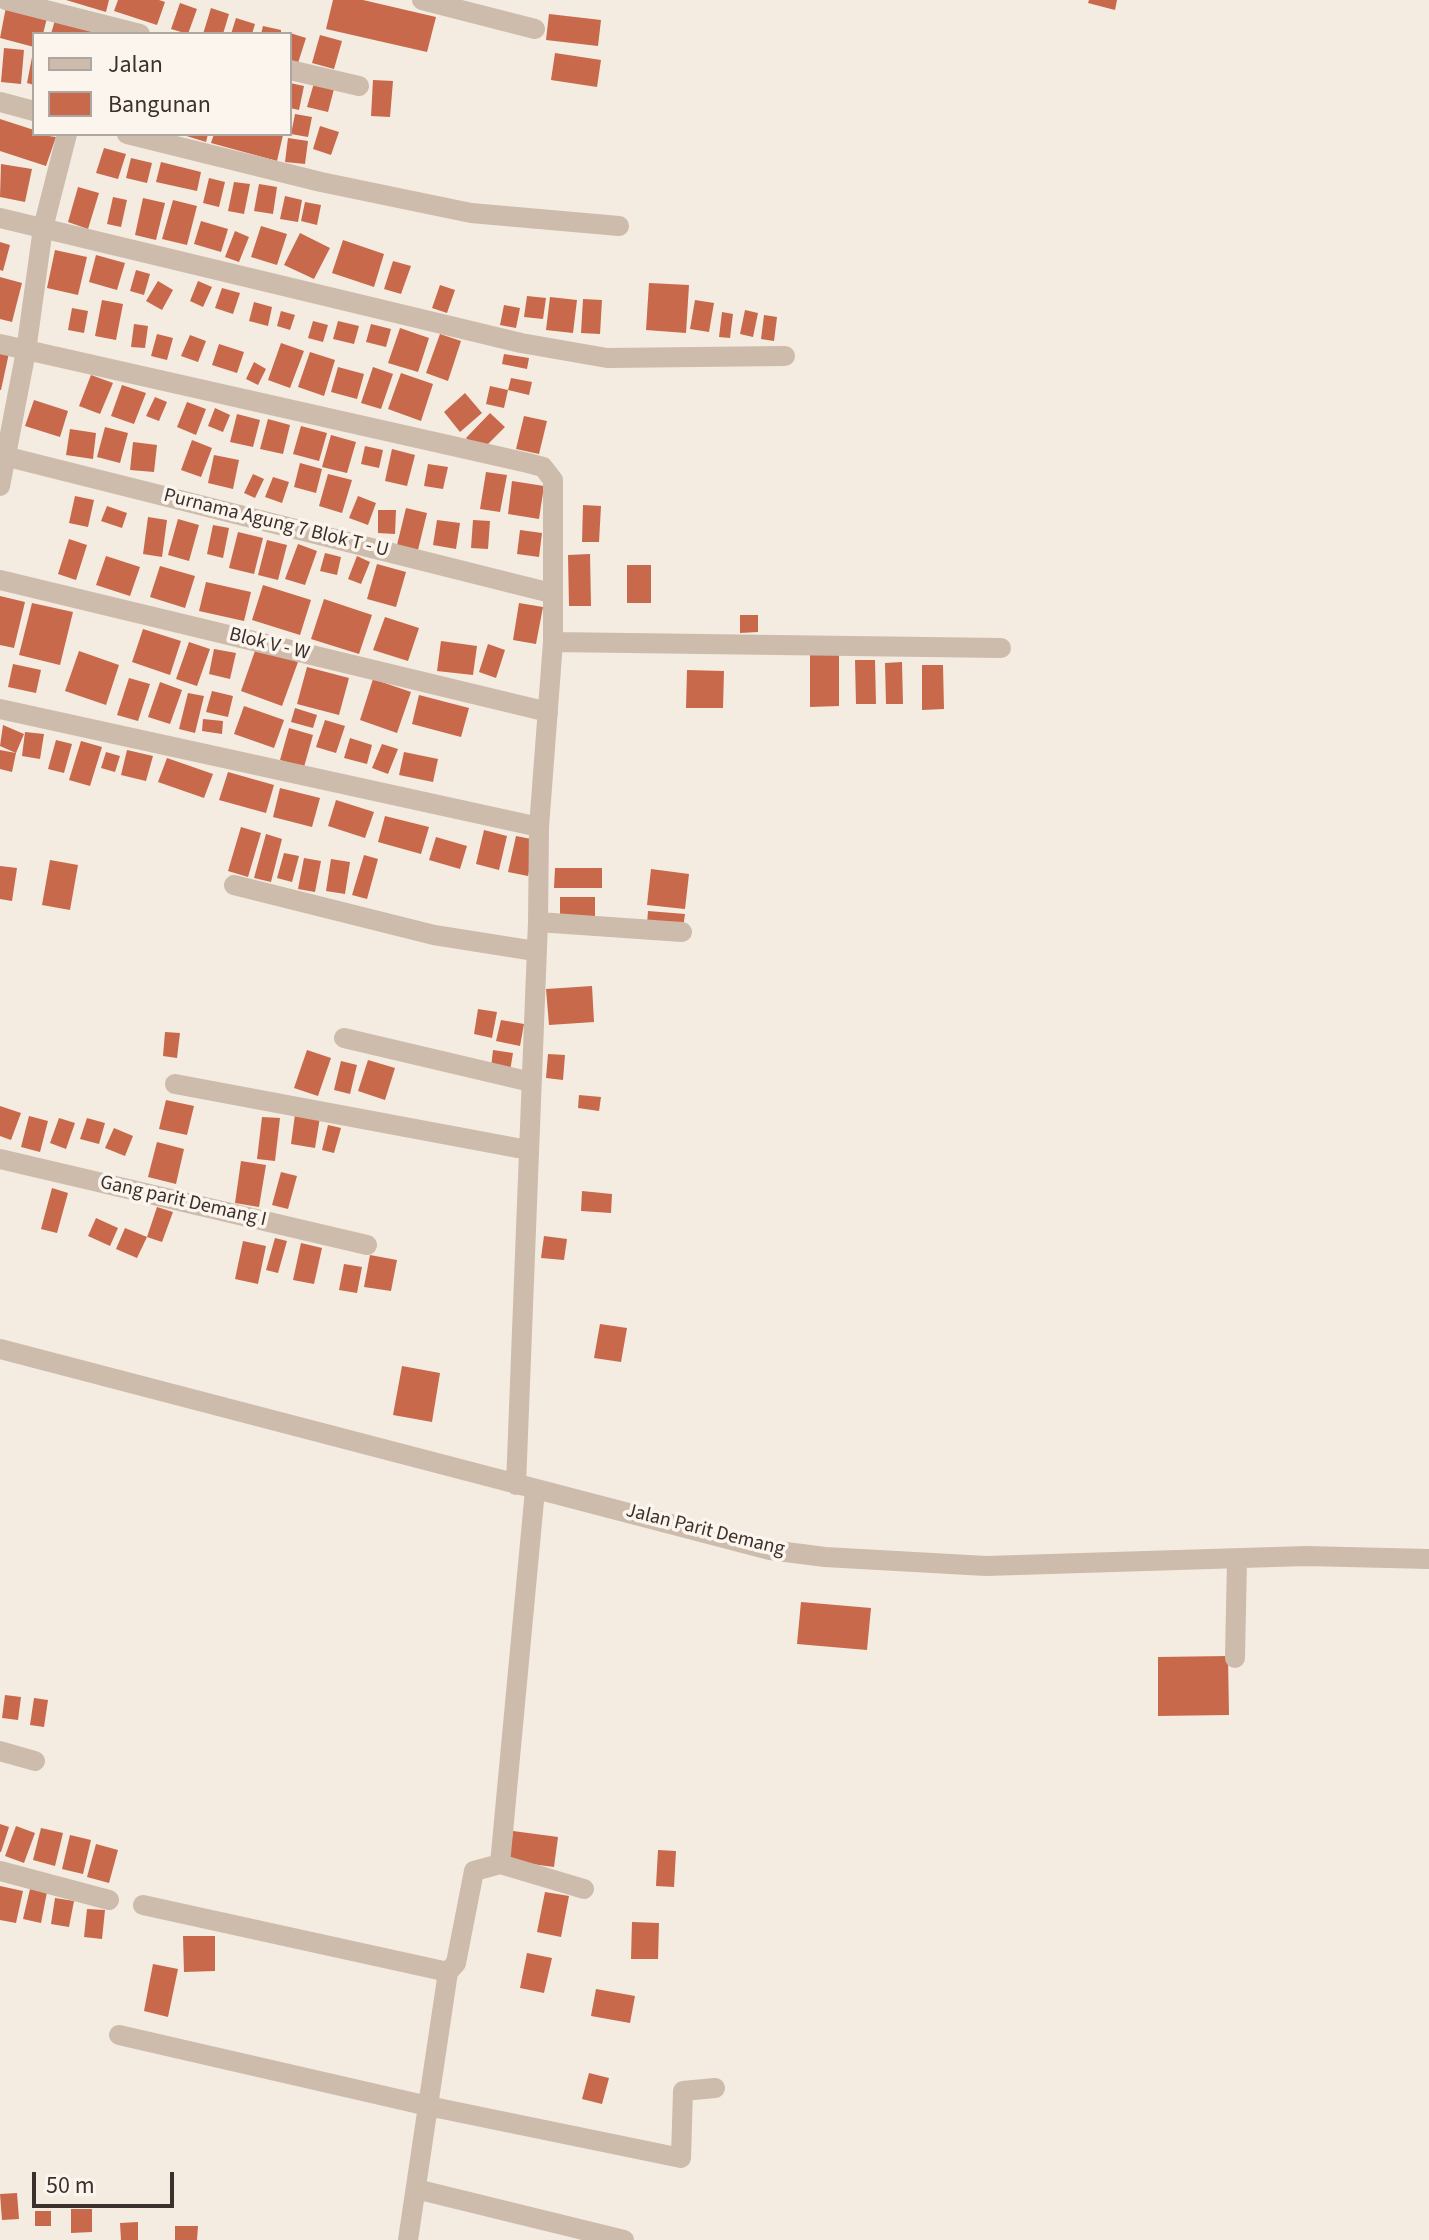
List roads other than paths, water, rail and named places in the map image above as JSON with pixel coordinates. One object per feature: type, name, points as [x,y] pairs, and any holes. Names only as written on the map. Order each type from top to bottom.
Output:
[{"type":"street","points":[[6,0],[132,32]]},
{"type":"street","points":[[422,0],[535,29]]},
{"type":"street","points":[[292,70],[359,86]]},
{"type":"street","points":[[0,102],[32,110]]},
{"type":"street","points":[[0,486],[26,351],[43,228],[66,136]]},
{"type":"street","points":[[135,136],[321,182],[471,213],[619,226]]},
{"type":"street","points":[[0,218],[342,303],[521,343],[607,358],[785,356]]},
{"type":"street","points":[[0,344],[543,467],[553,480],[553,642],[543,711],[528,1150],[525,1488],[500,1864]]},
{"type":"street","name":"Purnama Agung 7 Blok T - U","points":[[4,456],[551,593]]},
{"type":"street","name":"Blok V - W","points":[[0,580],[543,711]]},
{"type":"street","points":[[553,642],[1001,648]]},
{"type":"street","points":[[0,709],[539,827]]},
{"type":"street","points":[[234,885],[434,935],[535,951]]},
{"type":"street","points":[[538,922],[682,932]]},
{"type":"street","points":[[344,1038],[531,1082]]},
{"type":"street","points":[[175,1084],[528,1150]]},
{"type":"street","name":"Gang parit Demang I","points":[[0,1159],[367,1245]]},
{"type":"street","name":"Jalan Parit Demang","points":[[0,1349],[770,1550],[825,1557],[986,1566],[1306,1556],[1429,1559]]},
{"type":"street","points":[[1235,1658],[1237,1559]]},
{"type":"street","points":[[0,1751],[35,1761]]},
{"type":"street","points":[[408,2240],[448,1972],[456,1963],[474,1871],[500,1864],[584,1889]]},
{"type":"street","points":[[0,1871],[109,1900]]},
{"type":"street","points":[[143,1905],[448,1972]]},
{"type":"street","points":[[119,2035],[428,2106],[681,2158],[683,2091],[715,2088]]},
{"type":"street","points":[[416,2189],[624,2240]]}]
